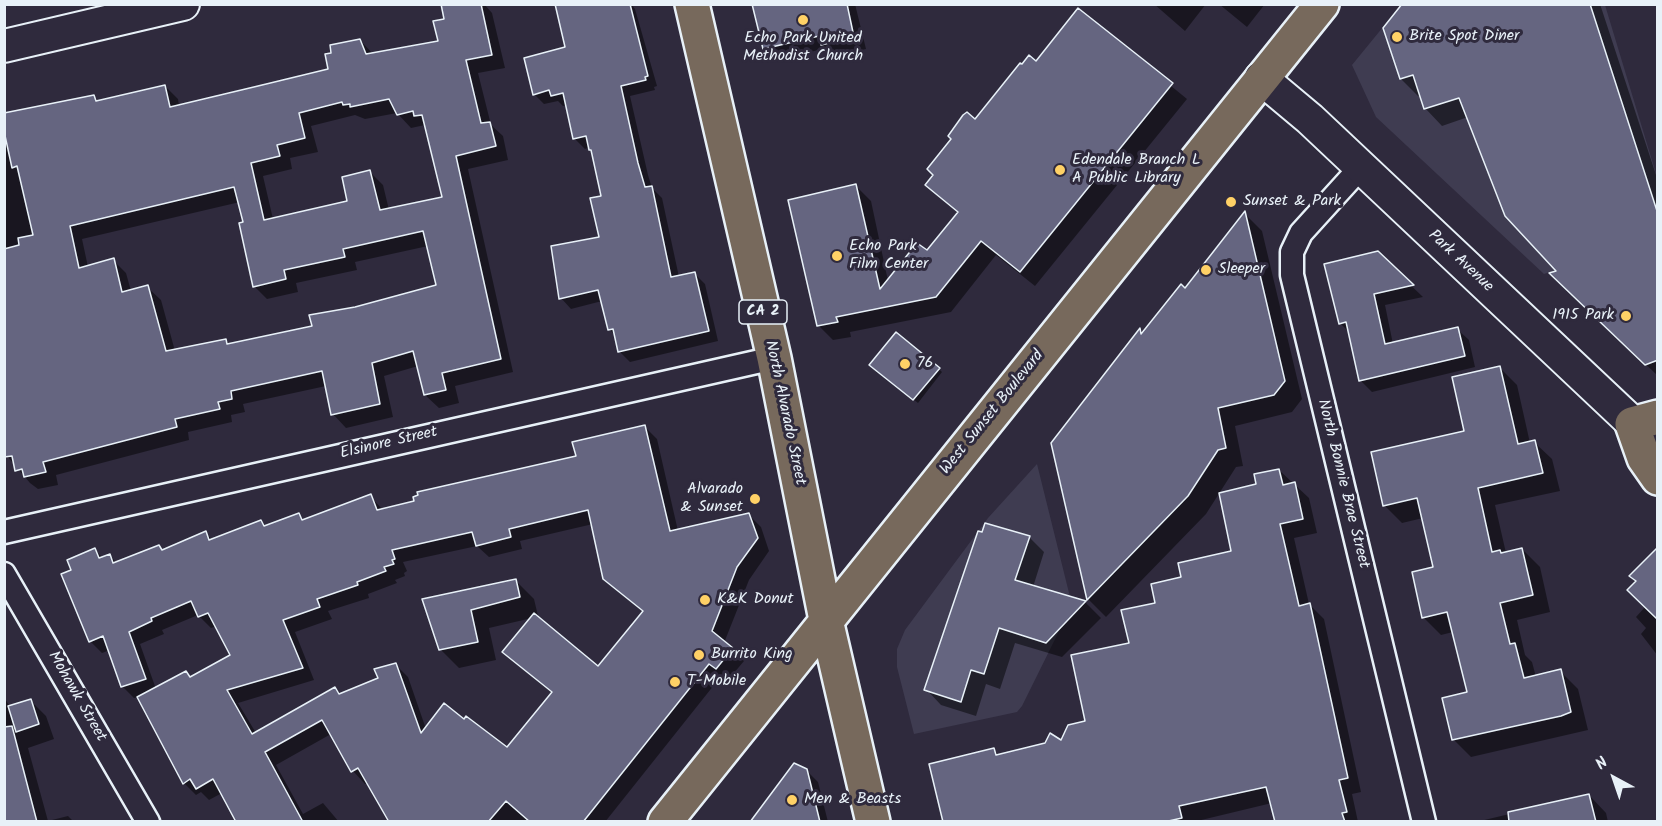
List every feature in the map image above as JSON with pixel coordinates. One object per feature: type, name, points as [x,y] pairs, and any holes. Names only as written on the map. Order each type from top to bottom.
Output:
[{"type":"main road","name":"North Alvarado Street","points":[[692,4],[774,358],[826,620],[873,822]]},
{"type":"main road","name":"West Sunset Boulevard","points":[[665,822],[1322,4]]},
{"type":"main road","points":[[1645,420],[1644,458],[1658,478]]},
{"type":"street","points":[[4,46],[183,4]]},
{"type":"street","name":"Park Avenue","points":[[1262,78],[1360,168],[1645,420],[1658,447]]},
{"type":"street","name":"North Bonnie Brae Street","points":[[1360,168],[1301,233],[1292,252],[1292,275],[1424,822]]},
{"type":"street","name":"Elsinore Street","points":[[4,532],[774,358]]},
{"type":"street","name":"Mohawk Street","points":[[4,574],[148,822]]},
{"type":"shaded area","points":[[1401,5],[1605,5],[1657,177],[1657,236],[1544,274],[1376,117],[1352,65]]},
{"type":"shaded area","points":[[1037,464],[1072,605],[1017,712],[914,734],[897,667],[897,649],[905,630],[988,518]]},
{"type":"building","points":[[441,4],[481,4],[492,55],[466,60],[481,123],[490,122],[496,146],[456,156],[501,359],[442,373],[446,390],[424,395],[413,351],[372,363],[380,404],[331,415],[322,371],[231,391],[232,399],[218,402],[220,409],[175,419],[177,427],[43,462],[46,472],[24,477],[22,469],[15,471],[12,456],[4,457],[4,249],[19,245],[18,238],[33,235],[17,166],[12,168],[4,131],[4,113],[94,95],[96,101],[165,85],[170,107],[328,69],[325,54],[331,53],[330,45],[360,39],[366,54],[438,41],[433,21],[444,19]],"holes":[[[389,99],[397,115],[413,111],[414,116],[422,115],[442,197],[380,210],[370,170],[342,177],[347,201],[264,220],[251,163],[280,156],[277,145],[305,138],[299,113],[342,102],[343,105],[350,104],[350,107]],[[234,187],[243,222],[239,223],[253,287],[286,279],[284,270],[345,257],[343,249],[423,231],[436,285],[355,307],[309,315],[312,326],[227,344],[226,339],[166,351],[148,285],[122,292],[114,258],[79,268],[70,226]]]},
{"type":"building","points":[[555,4],[630,4],[648,76],[645,77],[646,80],[621,86],[638,163],[645,187],[652,186],[671,277],[695,272],[709,331],[618,352],[613,329],[608,330],[598,290],[559,299],[551,246],[599,237],[590,198],[601,196],[586,136],[573,139],[563,93],[551,96],[549,90],[533,95],[524,58],[565,47]]},
{"type":"building","name":"Echo Park United Methodist Church","points":[[752,4],[847,4],[854,37],[821,45],[819,36],[763,49]]},
{"type":"building","points":[[1402,4],[1590,4],[1658,214],[1658,360],[1645,365],[1549,273],[1556,271],[1505,216],[1459,98],[1424,109],[1413,75],[1400,79],[1383,28]]},
{"type":"building","points":[[1078,8],[1173,83],[1020,272],[981,241],[936,297],[836,317],[838,322],[817,326],[788,200],[856,184],[880,289],[917,243],[927,250],[958,212],[925,185],[933,175],[927,169],[951,139],[948,136],[967,112],[975,119],[1029,55],[1036,61]]},
{"type":"building","points":[[1245,211],[1285,381],[1274,395],[1218,408],[1226,448],[1218,450],[1188,496],[1087,600],[1051,443],[1140,328],[1141,334],[1181,284],[1185,288]]},
{"type":"building","points":[[1378,251],[1414,285],[1374,294],[1385,344],[1458,327],[1465,356],[1359,381],[1346,322],[1339,324],[1324,264]]},
{"type":"building","points":[[896,332],[940,368],[913,400],[869,365]]},
{"type":"building","points":[[1500,366],[1518,444],[1535,440],[1543,473],[1478,488],[1492,552],[1500,550],[1501,553],[1522,548],[1533,595],[1500,603],[1510,644],[1515,643],[1524,678],[1561,669],[1571,712],[1452,740],[1442,698],[1467,692],[1447,612],[1422,618],[1412,572],[1433,567],[1417,498],[1383,506],[1371,452],[1464,431],[1452,377]]},
{"type":"building","points":[[645,425],[670,531],[749,513],[758,538],[737,567],[712,631],[733,648],[716,669],[709,664],[583,822],[530,822],[506,801],[488,822],[389,822],[358,768],[351,772],[322,720],[265,752],[303,822],[236,822],[213,779],[196,789],[190,779],[183,784],[137,697],[186,671],[190,677],[230,655],[208,613],[198,617],[191,601],[151,618],[152,621],[129,632],[146,679],[121,687],[103,636],[89,642],[61,574],[71,570],[67,560],[95,548],[99,558],[110,554],[113,563],[159,545],[162,550],[206,531],[209,540],[261,520],[264,526],[299,513],[302,520],[371,494],[377,510],[414,501],[413,497],[418,495],[417,492],[576,456],[572,442]],"holes":[[[588,510],[603,579],[643,611],[598,666],[534,613],[502,652],[552,692],[507,747],[466,716],[464,719],[444,703],[421,733],[396,663],[374,669],[378,678],[339,694],[335,687],[252,734],[227,690],[303,668],[283,620],[320,607],[317,599],[358,585],[357,582],[386,571],[384,567],[394,564],[392,550],[472,532],[476,546],[511,537],[509,529]]]},
{"type":"building","points":[[1279,469],[1283,485],[1295,482],[1303,519],[1280,524],[1299,606],[1310,603],[1348,778],[1339,780],[1347,812],[1342,813],[1345,822],[1275,822],[1266,787],[1179,806],[1182,818],[1164,822],[943,822],[929,764],[994,748],[996,755],[1045,743],[1050,733],[1061,740],[1068,725],[1085,721],[1071,655],[1129,643],[1121,610],[1155,603],[1151,584],[1181,577],[1178,563],[1231,551],[1219,493],[1256,484],[1254,474]]},
{"type":"building","points":[[985,523],[1030,536],[1015,580],[1086,601],[1046,643],[999,628],[984,674],[971,670],[961,702],[924,690],[978,531],[982,532]]},
{"type":"building","points":[[1658,547],[1658,620],[1627,590],[1636,581],[1629,576]]},
{"type":"building","points":[[516,579],[520,597],[471,610],[478,642],[439,650],[422,599]]},
{"type":"building","points":[[31,699],[39,724],[16,732],[8,706]]},
{"type":"building","points":[[12,726],[37,822],[4,822],[4,727]]},
{"type":"building","points":[[794,763],[807,769],[820,822],[750,822]]},
{"type":"building","points":[[1589,794],[1596,822],[1509,822],[1508,812]]},
{"type":"place","name":"Echo Park United Methodist Church","points":[[803,20]]},
{"type":"place","name":"Brite Spot Diner","points":[[1397,37]]},
{"type":"place","name":"Edendale Branch L A Public Library","points":[[1060,170]]},
{"type":"place","name":"Sunset & Park","points":[[1231,202]]},
{"type":"place","name":"Echo Park Film Center","points":[[837,256]]},
{"type":"place","name":"Sleeper","points":[[1206,270]]},
{"type":"place","name":"1915 Park","points":[[1626,316]]},
{"type":"place","name":"76","points":[[905,364]]},
{"type":"place","name":"Alvarado & Sunset","points":[[755,499]]},
{"type":"place","name":"K&K Donut","points":[[705,600]]},
{"type":"place","name":"Burrito King","points":[[699,655]]},
{"type":"place","name":"T-Mobile","points":[[675,682]]},
{"type":"place","name":"Men & Beasts","points":[[792,800]]}]
